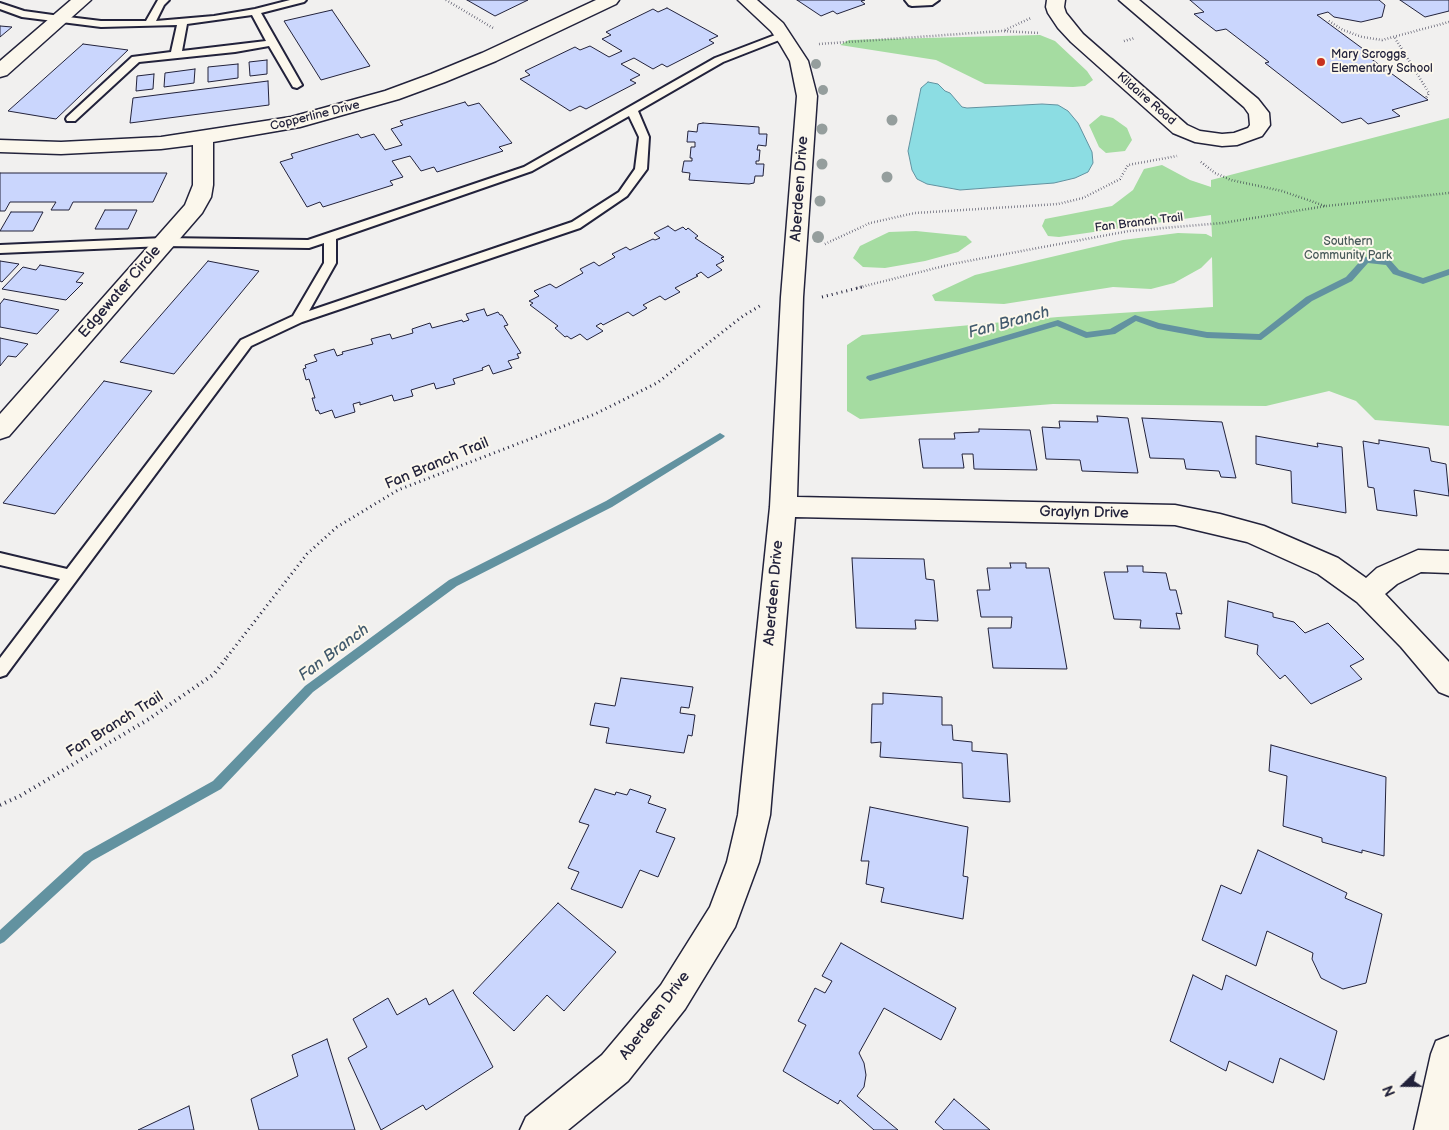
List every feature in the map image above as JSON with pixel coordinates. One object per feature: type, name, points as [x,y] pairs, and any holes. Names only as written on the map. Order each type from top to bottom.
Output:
[{"type":"street","points":[[0,71],[82,0]]},
{"type":"street","name":"Copperline Drive","points":[[0,146],[100,147],[203,138],[293,123],[392,95],[489,57],[610,0]]},
{"type":"street","name":"Aberdeen Drive","points":[[539,1130],[615,1068],[673,997],[723,916],[743,862],[754,815],[783,506],[792,297],[807,96],[799,61],[783,35],[762,12],[747,0]]},
{"type":"street","name":"Kildaire Road","points":[[1056,0],[1055,7],[1057,13],[1077,38],[1180,129],[1195,136],[1222,140],[1237,139],[1255,132],[1260,125],[1260,119],[1259,112],[1252,103],[1128,0]]},
{"type":"street","name":"Edgewater Circle","points":[[0,430],[194,208],[200,197],[203,185],[203,138]]},
{"type":"street","name":"Graylyn Drive","points":[[783,506],[1174,515],[1254,533],[1328,566],[1367,594],[1411,639],[1449,683]]},
{"type":"street","points":[[1367,594],[1386,576],[1409,564],[1418,561],[1449,562]]},
{"type":"street","points":[[1433,1130],[1449,1054]]},
{"type":"lane","points":[[149,24],[160,3],[164,0]]},
{"type":"lane","points":[[0,6],[22,14],[101,24],[149,24],[183,22],[255,12],[301,0]]},
{"type":"lane","points":[[910,0],[912,3],[932,2],[934,0]]},
{"type":"lane","points":[[255,12],[297,85]]},
{"type":"lane","points":[[176,54],[183,22]]},
{"type":"lane","points":[[0,249],[164,242],[309,244],[528,168],[719,60],[783,35]]},
{"type":"lane","points":[[70,119],[136,59],[234,49],[272,43]]},
{"type":"lane","points":[[0,670],[246,343],[298,319],[576,226],[623,194],[641,169],[644,136],[632,109]]},
{"type":"lane","points":[[298,319],[330,263],[330,236]]},
{"type":"lane","points":[[0,559],[71,576]]},
{"type":"path","points":[[446,0],[490,26]]},
{"type":"path","points":[[1002,31],[1033,17]]},
{"type":"path","points":[[1329,21],[1343,30],[1362,37],[1382,40],[1449,22]]},
{"type":"path","points":[[814,44],[1002,31],[1048,34]]},
{"type":"path","points":[[1395,38],[1429,93],[1426,98]]},
{"type":"path","points":[[825,244],[870,223],[915,213],[1058,204],[1083,198],[1120,179],[1128,165],[1186,154]]},
{"type":"path","points":[[1198,158],[1215,173],[1231,180],[1309,199],[1326,206]]},
{"type":"path","name":"Fan Branch Trail","points":[[835,294],[952,264],[1129,231],[1223,223],[1326,206],[1449,193]]},
{"type":"path","name":"Fan Branch Trail","points":[[0,805],[20,796],[149,719],[214,674],[307,554],[337,527],[398,490],[595,414],[657,383],[743,316],[768,300]]},
{"type":"green space","points":[[1040,35],[1055,41],[1087,71],[1093,80],[1085,86],[1073,87],[985,84],[936,60],[840,45],[849,40]]},
{"type":"green space","points":[[1101,115],[1113,118],[1127,128],[1132,140],[1125,151],[1106,153],[1099,147],[1089,125]]},
{"type":"green space","name":"Southern Community Park","points":[[1449,118],[1449,426],[1375,420],[1356,401],[1329,391],[1266,406],[1053,404],[860,419],[847,411],[847,345],[862,335],[1058,317],[1213,307],[1212,257],[1201,268],[1174,283],[1151,289],[1113,287],[1004,304],[935,301],[932,295],[975,275],[1123,240],[1178,233],[1206,234],[1212,237],[1211,215],[1059,237],[1048,236],[1042,226],[1045,219],[1112,206],[1133,190],[1144,169],[1162,165],[1190,180],[1211,187],[1211,180]]},
{"type":"green space","points":[[916,231],[966,236],[972,242],[958,252],[925,261],[885,268],[863,267],[853,258],[860,246],[889,232]]},
{"type":"water","points":[[928,82],[938,84],[950,93],[962,107],[967,108],[1042,104],[1058,105],[1068,111],[1078,123],[1092,152],[1093,163],[1088,172],[1075,178],[1054,183],[960,190],[927,184],[917,179],[912,170],[908,151],[921,88]]},
{"type":"building","points":[[467,0],[528,0],[495,16]]},
{"type":"building","points":[[797,0],[865,0],[861,1],[865,4],[837,14],[833,11],[821,16]]},
{"type":"building","name":"Mary Scroggs Elementary School","points":[[1190,0],[1379,0],[1385,5],[1382,17],[1361,22],[1334,17],[1328,12],[1317,15],[1374,57],[1370,58],[1428,100],[1392,110],[1400,116],[1368,124],[1361,118],[1342,123],[1265,63],[1269,62],[1226,29],[1216,31],[1194,14],[1204,12]]},
{"type":"building","name":"Mary Scroggs Elementary School","points":[[1400,0],[1449,0],[1449,11],[1425,17]]},
{"type":"building","points":[[667,8],[718,36],[709,40],[714,43],[667,67],[662,64],[653,69],[634,58],[621,64],[640,75],[630,80],[636,83],[586,109],[580,106],[570,111],[520,79],[530,75],[525,71],[575,47],[580,50],[590,46],[609,57],[622,51],[602,39],[611,35],[606,32],[653,9],[658,12]]},
{"type":"building","points":[[332,10],[370,66],[321,80],[284,21]]},
{"type":"building","points":[[0,26],[12,27],[0,37]]},
{"type":"building","points":[[83,44],[128,50],[56,119],[8,111]]},
{"type":"building","points":[[267,60],[267,74],[250,76],[249,62]]},
{"type":"building","points":[[238,64],[238,78],[208,82],[208,67]]},
{"type":"building","points":[[195,69],[194,83],[164,87],[165,73]]},
{"type":"building","points":[[154,74],[153,89],[136,91],[137,76]]},
{"type":"building","points":[[268,81],[269,105],[130,123],[133,98]]},
{"type":"building","points":[[465,102],[468,106],[479,103],[512,143],[499,147],[503,151],[437,172],[434,167],[421,171],[410,156],[392,161],[403,177],[390,181],[393,185],[323,207],[320,202],[307,207],[280,162],[293,158],[291,154],[358,134],[361,138],[374,134],[385,150],[402,145],[391,129],[403,125],[400,121]]},
{"type":"building","points":[[698,124],[759,127],[759,134],[767,134],[766,146],[758,145],[757,150],[760,150],[759,161],[756,161],[756,164],[764,164],[763,176],[755,176],[754,183],[749,184],[689,180],[690,173],[682,172],[684,161],[692,161],[692,158],[690,158],[691,147],[695,147],[695,142],[687,142],[688,131],[697,132]]},
{"type":"building","points":[[0,173],[167,173],[153,202],[73,202],[69,210],[51,210],[56,202],[10,202],[5,211],[0,211]]},
{"type":"building","points":[[105,210],[137,210],[128,229],[95,229]]},
{"type":"building","points":[[11,212],[43,212],[33,231],[0,231]]},
{"type":"building","points":[[668,226],[675,231],[683,227],[686,230],[688,228],[698,236],[695,238],[724,257],[721,258],[724,261],[716,265],[722,270],[708,278],[701,272],[696,275],[698,276],[675,288],[680,292],[665,300],[660,296],[643,305],[647,308],[633,316],[628,312],[603,325],[601,323],[596,326],[603,331],[587,340],[580,334],[571,339],[567,336],[565,337],[555,328],[558,326],[530,305],[533,303],[529,301],[539,296],[534,291],[550,284],[556,288],[583,273],[580,269],[594,262],[599,266],[615,257],[612,254],[626,247],[630,250],[653,239],[660,238],[654,233]]},
{"type":"building","points":[[0,261],[19,264],[2,282],[0,281]]},
{"type":"building","points":[[208,261],[259,271],[174,374],[120,362]]},
{"type":"building","points":[[40,265],[84,273],[76,282],[83,283],[66,300],[2,289],[23,267],[36,270]]},
{"type":"building","points":[[4,299],[59,310],[37,334],[0,327],[0,304]]},
{"type":"building","points":[[484,309],[487,316],[498,312],[508,325],[504,326],[521,353],[517,354],[519,358],[508,361],[512,368],[493,374],[489,365],[482,368],[483,370],[453,379],[455,384],[436,389],[434,383],[411,390],[413,396],[394,401],[392,395],[360,405],[360,402],[353,404],[355,412],[335,418],[332,410],[320,414],[318,410],[316,411],[312,398],[315,398],[309,379],[306,380],[303,369],[306,368],[305,365],[317,361],[314,355],[334,349],[337,356],[343,354],[342,352],[373,344],[371,339],[390,334],[392,339],[413,333],[412,329],[430,323],[432,328],[462,320],[463,322],[469,320],[466,314]]},
{"type":"building","points":[[0,338],[28,344],[16,357],[8,356],[0,366]]},
{"type":"building","points":[[104,381],[152,391],[55,514],[3,503]]},
{"type":"building","points":[[1097,416],[1128,418],[1138,473],[1082,471],[1080,460],[1046,459],[1042,427],[1060,428],[1059,421],[1098,422]]},
{"type":"building","points":[[1142,418],[1222,422],[1236,478],[1221,477],[1219,471],[1186,469],[1184,459],[1150,458]]},
{"type":"building","points":[[979,429],[1030,430],[1037,470],[974,469],[973,454],[962,454],[964,468],[923,468],[919,439],[955,439],[954,433],[979,432]]},
{"type":"building","points":[[1256,436],[1318,447],[1317,443],[1342,447],[1346,513],[1292,503],[1291,471],[1256,464]]},
{"type":"building","points":[[1379,440],[1429,448],[1431,461],[1446,464],[1449,496],[1414,490],[1417,516],[1377,510],[1374,488],[1368,487],[1363,441],[1379,444]]},
{"type":"building","points":[[852,558],[924,559],[926,579],[934,580],[938,621],[915,620],[916,629],[856,628]]},
{"type":"building","points":[[1010,563],[1026,563],[1026,568],[1049,568],[1067,669],[993,668],[988,628],[1011,628],[1012,617],[981,617],[977,590],[990,590],[987,568],[1011,568]]},
{"type":"building","points":[[1127,566],[1143,566],[1143,572],[1166,573],[1170,590],[1176,590],[1182,614],[1176,613],[1180,629],[1140,628],[1141,620],[1114,619],[1104,572],[1128,572]]},
{"type":"building","points":[[1228,601],[1273,613],[1273,617],[1294,622],[1305,633],[1328,623],[1364,659],[1350,666],[1362,679],[1311,704],[1285,675],[1280,679],[1257,654],[1258,645],[1225,637]]},
{"type":"building","points":[[621,678],[693,687],[689,708],[681,707],[680,713],[695,715],[692,736],[688,735],[684,753],[606,743],[609,728],[590,725],[595,703],[615,706]]},
{"type":"building","points":[[883,693],[942,697],[942,725],[952,725],[953,740],[972,742],[972,751],[1007,754],[1010,802],[963,798],[962,763],[880,757],[881,742],[871,743],[872,704],[883,704]]},
{"type":"building","points":[[1271,745],[1386,777],[1384,856],[1362,850],[1362,853],[1322,842],[1322,838],[1283,826],[1287,776],[1269,771]]},
{"type":"building","points":[[595,789],[615,795],[616,792],[627,795],[630,789],[651,796],[648,803],[666,809],[656,832],[675,838],[658,877],[640,870],[622,908],[571,889],[579,872],[568,868],[589,825],[579,822]]},
{"type":"building","points":[[870,807],[968,827],[963,876],[968,877],[963,919],[881,902],[884,888],[866,884],[869,861],[861,861]]},
{"type":"building","points":[[1258,850],[1347,893],[1345,898],[1382,914],[1366,983],[1343,989],[1321,978],[1312,959],[1313,953],[1267,931],[1256,966],[1202,940],[1221,885],[1241,894]]},
{"type":"building","points":[[558,903],[616,952],[564,1011],[547,995],[514,1031],[473,993]]},
{"type":"building","points":[[841,943],[956,1008],[941,1040],[884,1008],[859,1053],[864,1063],[866,1075],[864,1087],[857,1096],[898,1130],[874,1130],[840,1100],[838,1104],[783,1071],[806,1025],[798,1021],[815,988],[825,993],[832,981],[822,976]]},
{"type":"building","points":[[1193,975],[1222,990],[1226,975],[1337,1031],[1324,1080],[1280,1058],[1273,1083],[1229,1061],[1226,1071],[1170,1041]]},
{"type":"building","points":[[453,990],[493,1067],[426,1110],[423,1105],[381,1130],[348,1058],[367,1047],[353,1019],[388,998],[397,1015],[426,998],[429,1005]]},
{"type":"building","points":[[327,1039],[355,1130],[259,1130],[251,1099],[298,1076],[292,1055]]},
{"type":"building","points":[[954,1099],[990,1130],[944,1130],[935,1122]]},
{"type":"building","points":[[189,1106],[194,1130],[138,1130]]},
{"type":"waterway","name":"Fan Branch","points":[[870,378],[1058,323],[1086,335],[1112,332],[1135,318],[1158,326],[1207,335],[1261,337],[1309,299],[1349,279],[1366,260],[1388,263],[1396,272],[1423,281],[1449,272]]},
{"type":"waterway","name":"Fan Branch","points":[[0,938],[88,857],[217,785],[309,689],[453,583],[609,504],[720,436]]},
{"type":"place","name":"Mary Scroggs Elementary School","points":[[1321,62]]}]
